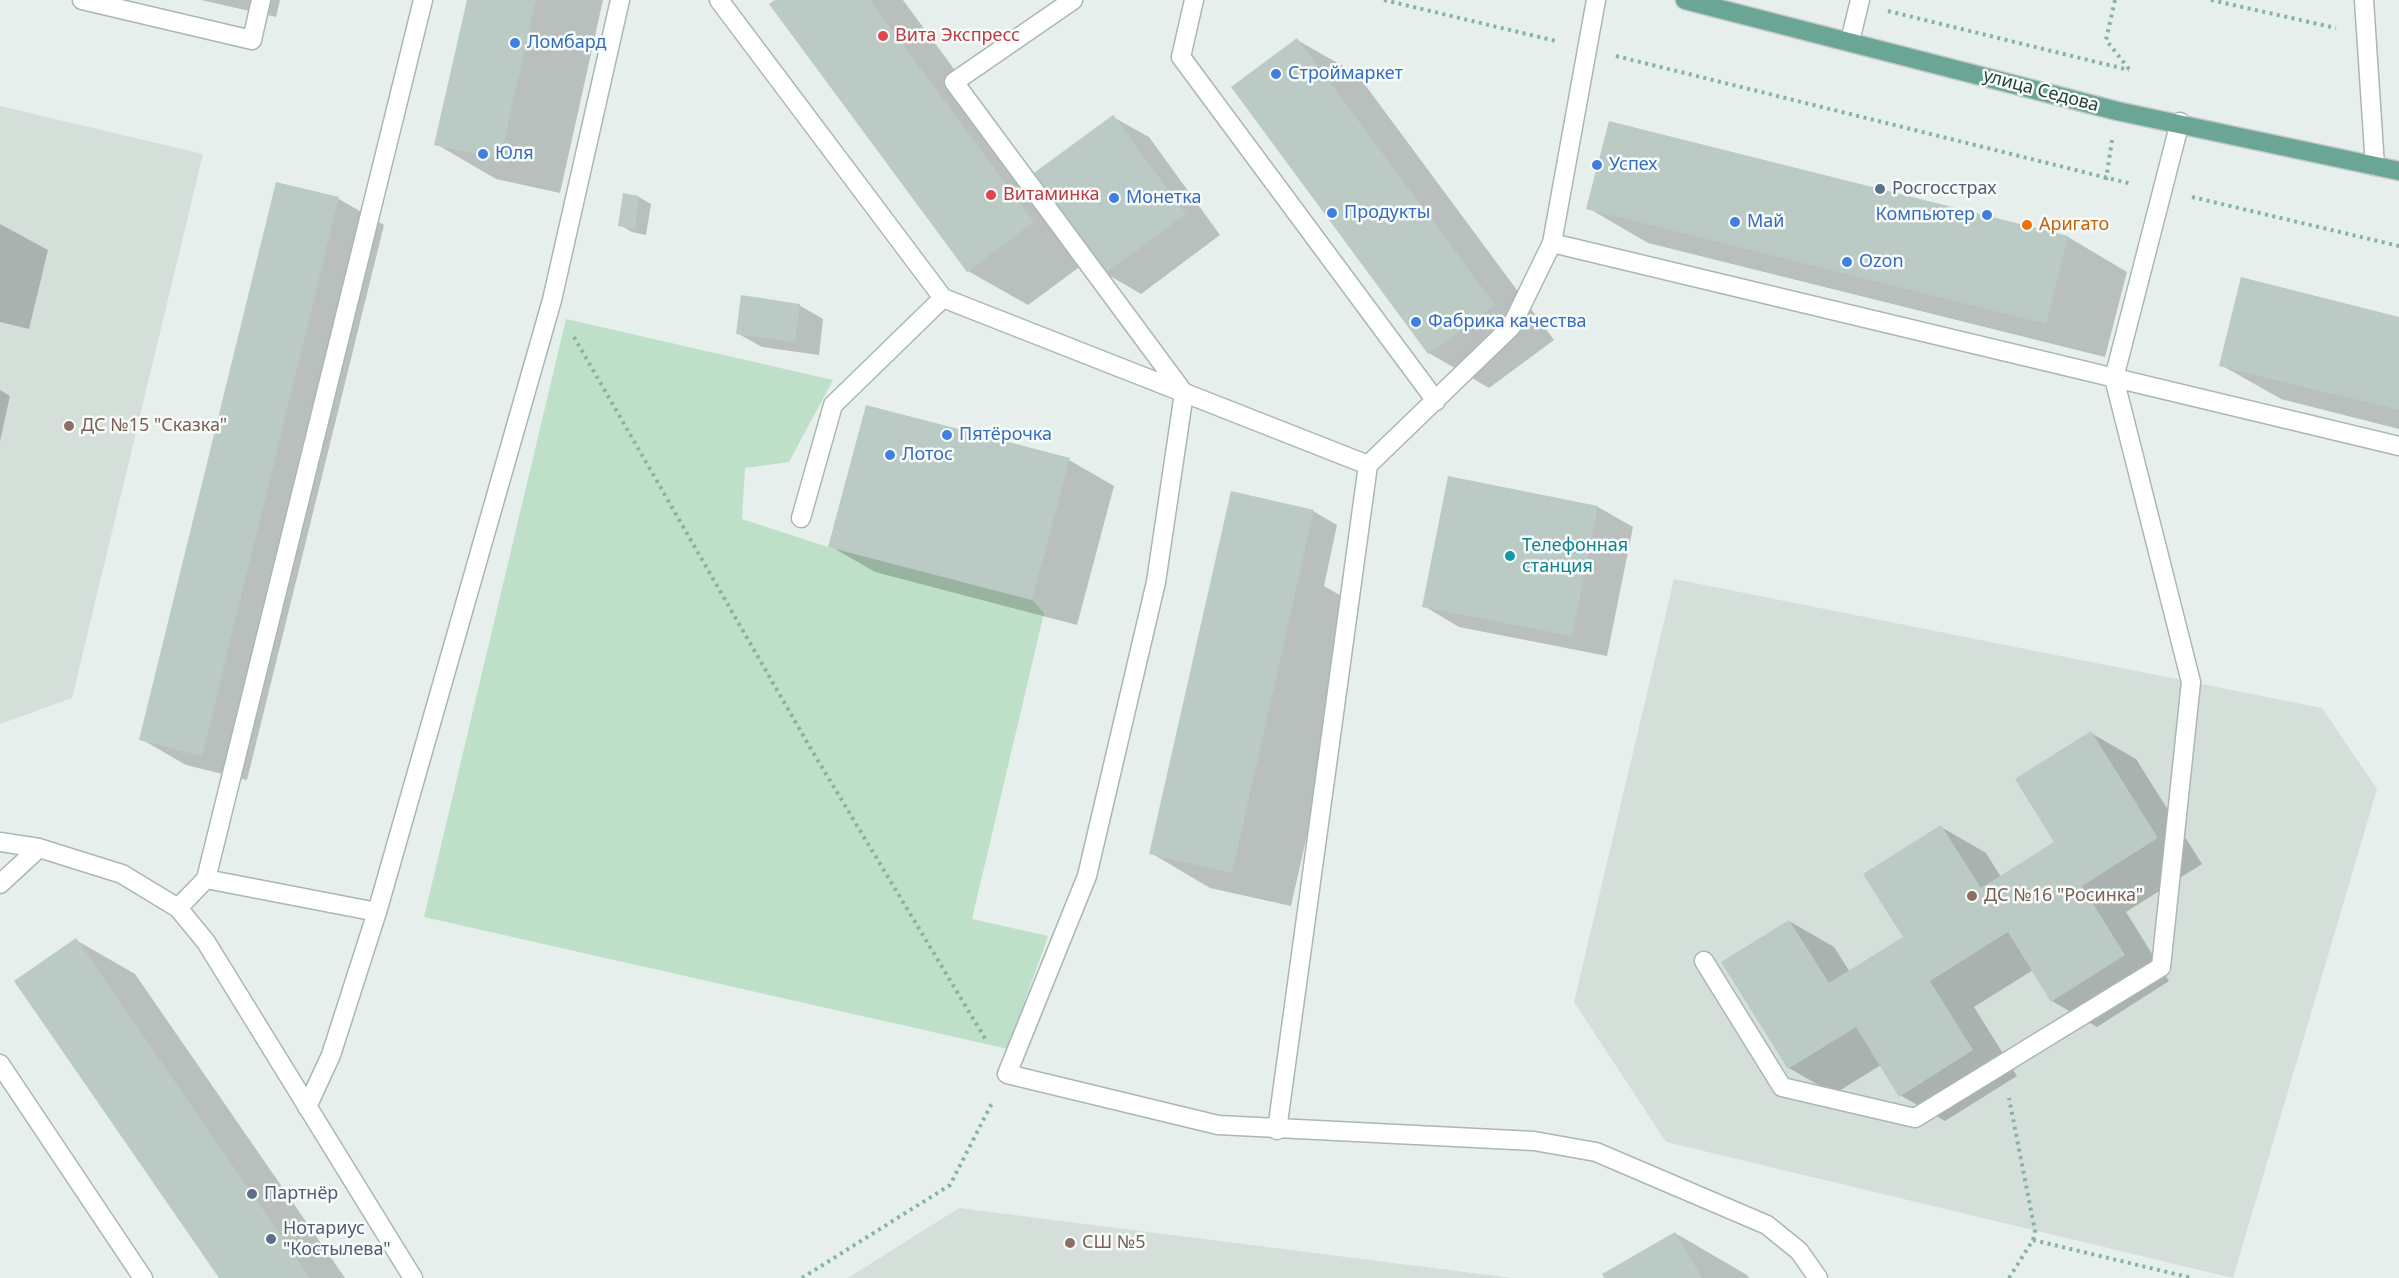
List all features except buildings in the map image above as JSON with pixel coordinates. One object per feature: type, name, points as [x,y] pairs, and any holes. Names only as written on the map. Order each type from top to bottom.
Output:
[{"type":"main road","name":"улица Седова","points":[[1685,0],[2117,111],[2180,122],[2399,171]]},
{"type":"street","points":[[82,0],[252,40],[261,0]]},
{"type":"street","points":[[178,908],[206,879],[423,0]]},
{"type":"street","points":[[307,1107],[331,1055],[377,912],[552,300],[620,0]]},
{"type":"street","points":[[719,0],[943,298],[1368,465]]},
{"type":"street","points":[[1072,0],[954,82],[1184,393],[1156,582],[1087,876],[1007,1074],[1192,1120],[1277,1130],[1534,1141],[1596,1152],[1767,1226],[1799,1251],[1818,1278]]},
{"type":"street","points":[[1194,0],[1181,57],[1436,401]]},
{"type":"street","points":[[1277,1130],[1368,465],[1511,327],[1552,243],[1596,0]]},
{"type":"street","points":[[2364,0],[2375,166]]},
{"type":"street","points":[[1850,41],[1859,2]]},
{"type":"street","points":[[1704,961],[1782,1087],[1915,1118],[2161,967],[2191,682],[2115,378],[2180,122]]},
{"type":"street","points":[[1552,243],[2399,446]]},
{"type":"street","points":[[801,518],[833,405],[943,298]]},
{"type":"street","points":[[0,842],[39,848],[122,874],[178,908],[206,942],[413,1278]]},
{"type":"street","points":[[0,884],[39,848]]},
{"type":"street","points":[[206,879],[377,912]]},
{"type":"street","points":[[0,1064],[142,1278]]},
{"type":"path","points":[[1384,0],[1586,48],[2106,180],[2163,190],[2399,246]]},
{"type":"path","points":[[1859,2],[2129,70],[2106,40],[2115,0]]},
{"type":"path","points":[[2211,0],[2366,33]]},
{"type":"path","points":[[552,300],[805,738],[1007,1074],[950,1185],[802,1278]]},
{"type":"path","points":[[2003,1065],[2035,1231],[2033,1240],[2009,1278]]},
{"type":"path","points":[[2033,1240],[2192,1278]]},
{"type":"shaded area","name":"ДС №15 \"Сказка\"","points":[[0,106],[203,154],[72,698],[0,724]]},
{"type":"shaded area","name":"ДС №16 \"Росинка\"","points":[[1674,579],[2322,708],[2377,789],[2233,1278],[1666,1142],[1574,1002]]},
{"type":"shaded area","name":"СШ №5","points":[[959,1208],[1512,1278],[848,1278]]},
{"type":"green space","points":[[566,319],[833,380],[789,462],[745,468],[742,519],[828,547],[1032,600],[1044,613],[972,919],[1048,936],[1008,1049],[424,917]]},
{"type":"place","name":"Вита Экспресс","points":[[883,36]]},
{"type":"place","name":"Ломбард","points":[[515,43]]},
{"type":"place","name":"Строймаркет","points":[[1276,74]]},
{"type":"place","name":"Юля","points":[[483,154]]},
{"type":"place","name":"Успех","points":[[1597,165]]},
{"type":"place","name":"Росгосстрах","points":[[1880,189]]},
{"type":"place","name":"Витаминка","points":[[991,195]]},
{"type":"place","name":"Монетка","points":[[1114,198]]},
{"type":"place","name":"Продукты","points":[[1332,213]]},
{"type":"place","name":"Компьютер","points":[[1987,215]]},
{"type":"place","name":"Май","points":[[1735,222]]},
{"type":"place","name":"Аригато","points":[[2027,225]]},
{"type":"place","name":"Ozon","points":[[1847,262]]},
{"type":"place","name":"Фабрика качества","points":[[1416,322]]},
{"type":"place","name":"ДС №15 \"Сказка\"","points":[[69,426]]},
{"type":"place","name":"Пятёрочка","points":[[947,435]]},
{"type":"place","name":"Лотос","points":[[890,455]]},
{"type":"place","name":"Телефонная станция","points":[[1510,556]]},
{"type":"place","name":"ДС №16 \"Росинка\"","points":[[1972,896]]},
{"type":"place","name":"Партнёр","points":[[252,1194]]},
{"type":"place","name":"Нотариус \"Костылева\"","points":[[271,1239]]},
{"type":"place","name":"СШ №5","points":[[1070,1243]]}]
